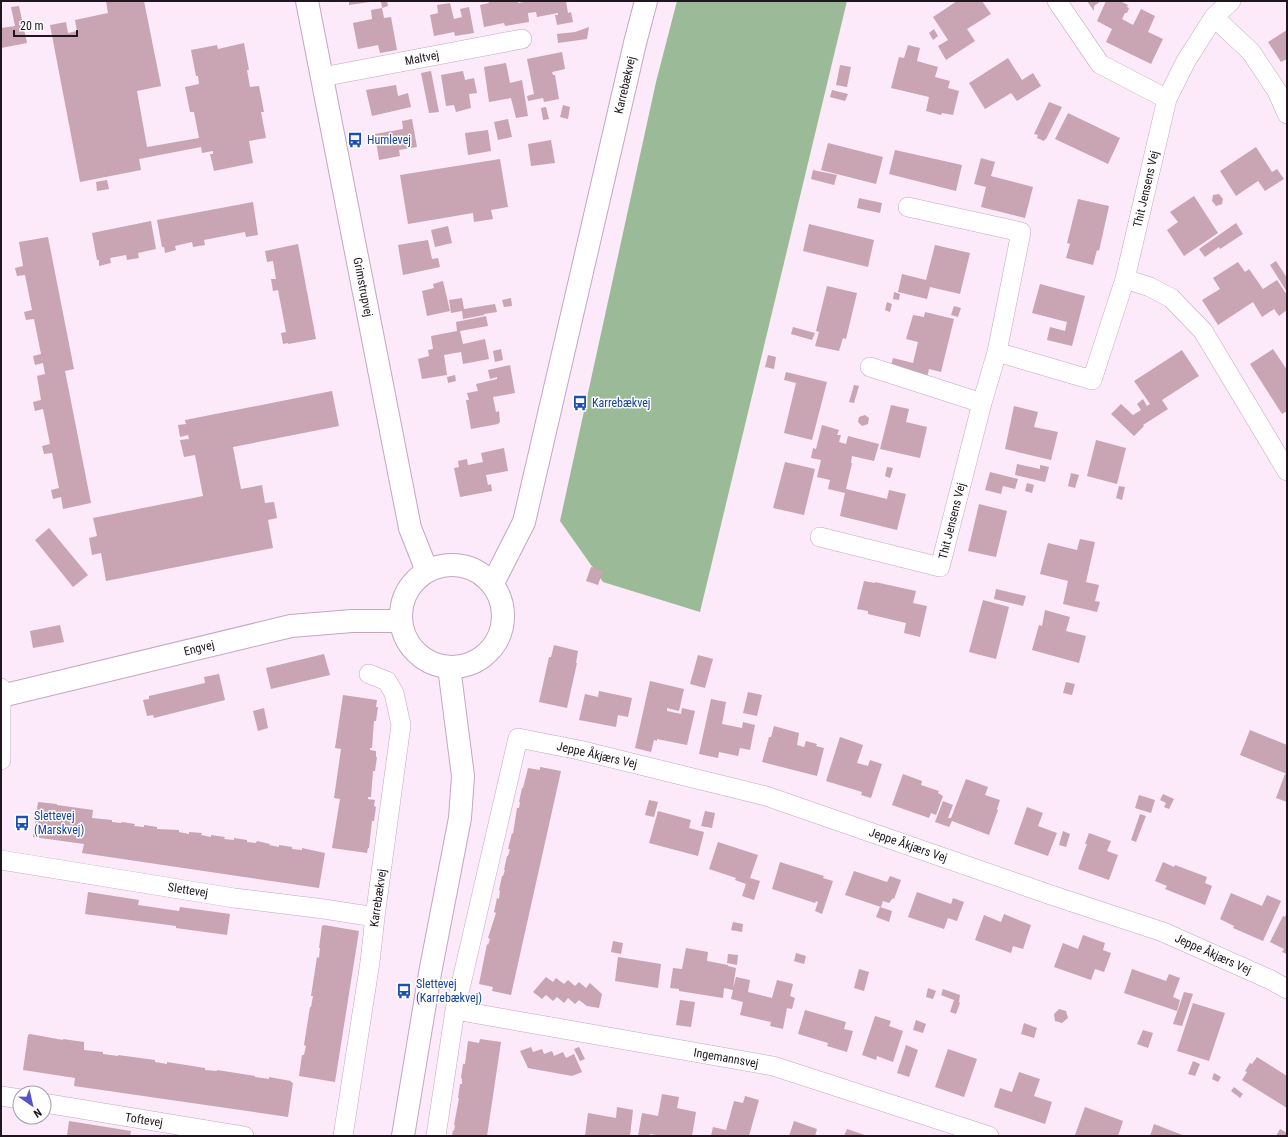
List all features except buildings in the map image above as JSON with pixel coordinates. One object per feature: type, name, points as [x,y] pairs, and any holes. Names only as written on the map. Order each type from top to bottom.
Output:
[{"type":"street","name":"Grimstrupvej","points":[[307,1],[410,528],[427,571]]},
{"type":"street","name":"Karrebækvej","points":[[493,583],[524,522],[633,51],[646,1]]},
{"type":"street","points":[[1057,1],[1100,64],[1167,99]]},
{"type":"street","name":"Thit Jensens Vej","points":[[997,352],[1092,380],[1125,279],[1167,99],[1186,61],[1214,17],[1231,1]]},
{"type":"street","points":[[1214,17],[1252,52],[1282,87],[1287,114]]},
{"type":"street","name":"Maltvej","points":[[322,77],[522,39]]},
{"type":"street","name":"Thit Jensens Vej","points":[[820,537],[940,567],[982,403],[997,352],[1021,232],[908,207]]},
{"type":"street","points":[[1125,279],[1150,287],[1171,298],[1203,331],[1287,471]]},
{"type":"street","points":[[870,367],[982,403]]},
{"type":"street","points":[[455,564],[469,567],[482,573],[493,583],[501,598],[504,615],[502,632],[494,647],[481,658],[466,666],[449,667],[434,664],[422,658],[411,648],[404,635],[401,621],[401,606],[406,592],[415,580],[427,571],[440,565],[455,564]]},
{"type":"street","name":"Engvej","points":[[1,696],[291,626],[352,621],[401,621]]},
{"type":"street","points":[[403,1136],[430,973],[460,818],[463,776],[449,667]]},
{"type":"street","name":"Karrebækvej","points":[[343,1136],[370,962],[401,725],[394,692],[387,681],[369,674]]},
{"type":"street","points":[[1,688],[1,760]]},
{"type":"street","name":"Jeppe Åkjærs Vej","points":[[456,1010],[518,738],[579,750],[766,796],[1051,895],[1163,932],[1269,979],[1287,989]]},
{"type":"street","name":"Slettevej","points":[[1,860],[234,898],[304,906],[375,917]]},
{"type":"street","points":[[436,1136],[456,1010]]},
{"type":"street","name":"Ingemannsvej","points":[[456,1010],[772,1066],[989,1136]]},
{"type":"street","points":[[1,1096],[12,1098]]},
{"type":"street","name":"Toftevej","points":[[52,1105],[244,1136]]},
{"type":"green space","points":[[677,1],[847,1],[700,612],[603,582],[560,521],[656,82]]},
{"type":"place","name":"Humlevej","points":[[355,140]]},
{"type":"place","name":"Karrebækvej","points":[[580,403]]},
{"type":"place","name":"Slettevej (Marskvej)","points":[[22,823]]},
{"type":"place","name":"Slettevej (Karrebækvej)","points":[[404,991]]}]
